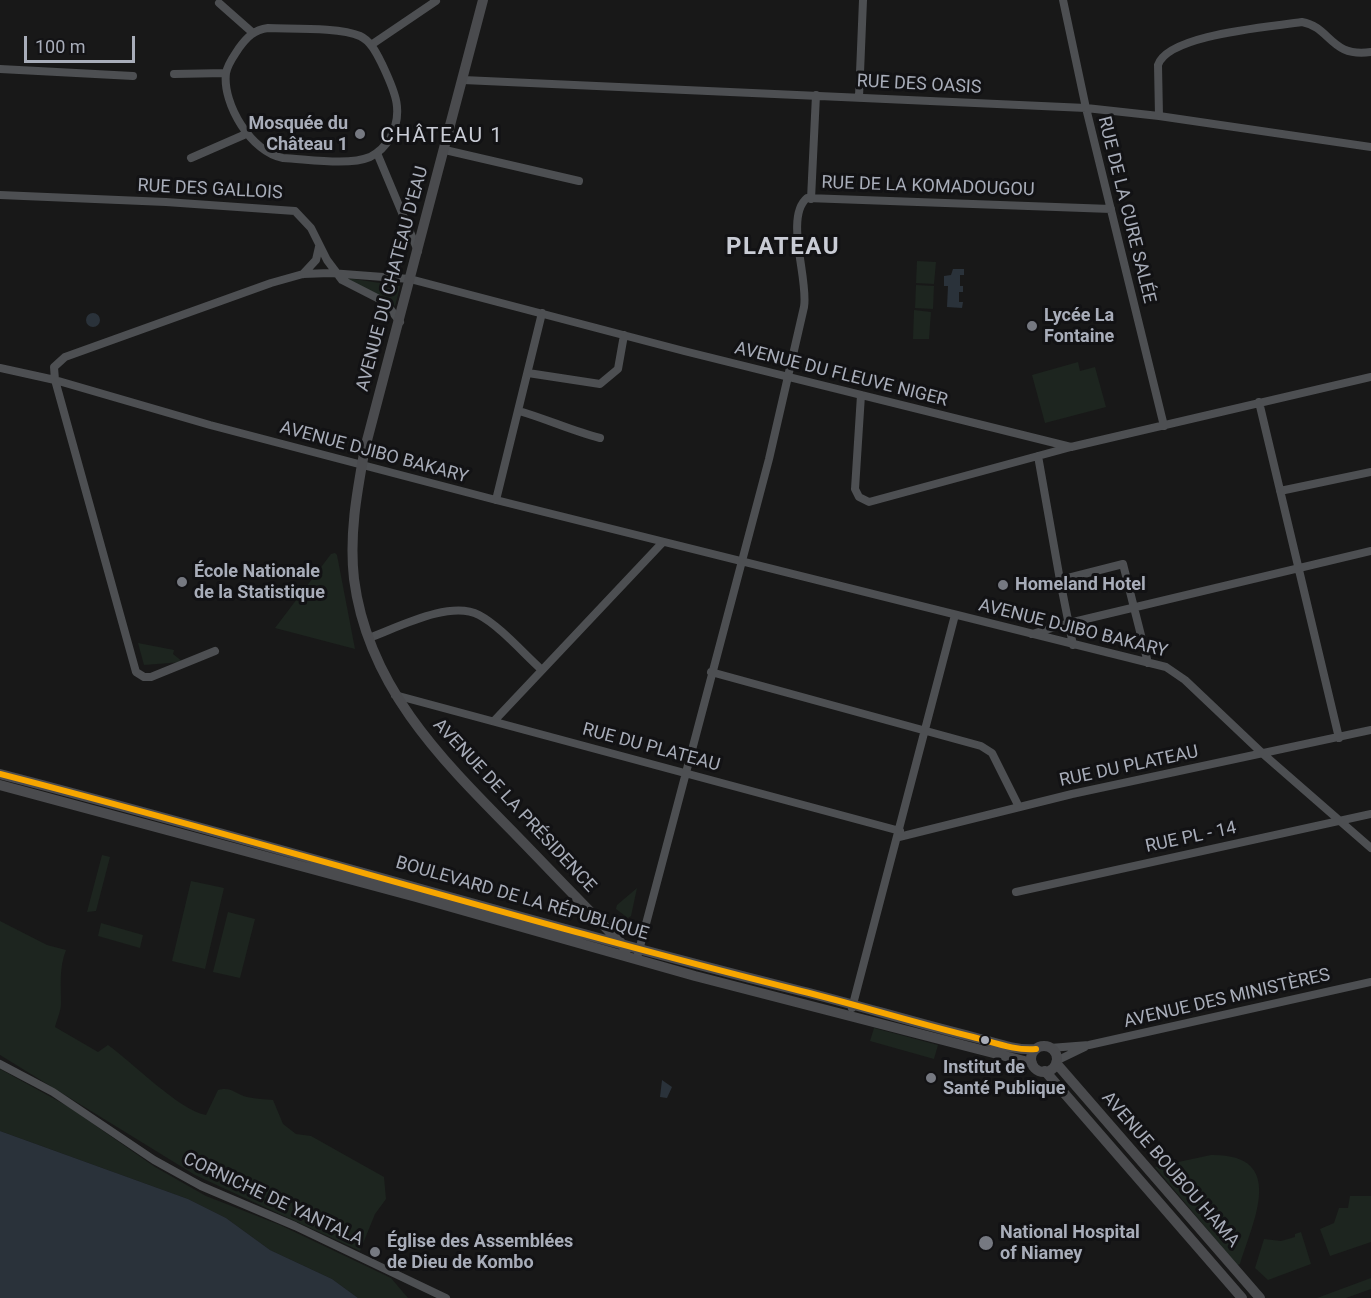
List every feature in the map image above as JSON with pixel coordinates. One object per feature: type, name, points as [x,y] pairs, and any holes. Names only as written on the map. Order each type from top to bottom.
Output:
[{"type":"main road","name":"AVENUE DU CHATEAU D'EAU","points":[[363,463],[483,0]]},
{"type":"main road","name":"AVENUE DE LA PRÉSIDENCE","points":[[363,463],[354,508],[354,579],[369,638],[395,695],[422,735],[451,769],[631,952]]},
{"type":"main road","name":"BOULEVARD DE LA RÉPUBLIQUE","points":[[0,774],[24,786],[366,877],[445,902],[851,1010],[1032,1063]]},
{"type":"main road","name":"BOULEVARD DE LA RÉPUBLIQUE","points":[[0,785],[24,786]]},
{"type":"main road","name":"BOULEVARD DE LA RÉPUBLIQUE","points":[[851,1010],[1019,1049],[1036,1049]]},
{"type":"main road","points":[[1043,1046],[1050,1048],[1055,1053],[1056,1062],[1045,1071],[1038,1070],[1032,1063],[1031,1057],[1036,1049],[1043,1046]]},
{"type":"main road","name":"AVENUE BOUBOU HAMA","points":[[1056,1062],[1260,1298]]},
{"type":"main road","name":"AVENUE BOUBOU HAMA","points":[[1045,1071],[1242,1298]]},
{"type":"street","points":[[859,97],[862,0]]},
{"type":"street","name":"RUE DE LA CURE SALÉE","points":[[1063,0],[1086,108],[1164,426]]},
{"type":"street","points":[[371,45],[436,1]]},
{"type":"street","points":[[219,3],[253,33]]},
{"type":"street","points":[[1159,116],[1158,64],[1161,57],[1179,45],[1231,33],[1302,22],[1312,24],[1334,46],[1353,52],[1371,52]]},
{"type":"street","points":[[268,28],[348,33],[364,38],[371,45],[390,80],[399,109],[396,127],[388,142],[377,153],[357,160],[273,156],[256,147],[246,134],[232,102],[226,73],[232,57],[253,33],[268,28]]},
{"type":"street","points":[[0,69],[133,76]]},
{"type":"street","points":[[174,74],[226,73]]},
{"type":"street","name":"RUE DES OASIS","points":[[463,80],[1086,108],[1159,116],[1371,147]]},
{"type":"street","name":"RUE DE LA KOMADOUGOU","points":[[816,95],[811,198],[1111,209]]},
{"type":"street","points":[[191,158],[246,134]]},
{"type":"street","points":[[445,150],[579,181]]},
{"type":"street","points":[[377,153],[418,251]]},
{"type":"street","name":"RUE DES GALLOIS","points":[[0,195],[284,208],[302,216],[319,247],[338,274],[351,287],[369,292],[385,302],[400,322]]},
{"type":"street","points":[[631,952],[684,772],[742,561],[789,377],[805,300],[798,249],[800,212],[804,200],[811,198]]},
{"type":"street","points":[[303,274],[316,260],[319,247]]},
{"type":"street","name":"AVENUE DU FLEUVE NIGER","points":[[55,380],[54,367],[65,357],[271,283],[303,274],[410,279],[1071,447],[1371,377]]},
{"type":"street","points":[[496,500],[542,313]]},
{"type":"street","points":[[528,373],[600,384],[618,369],[624,335]]},
{"type":"street","name":"AVENUE DJIBO BAKARY","points":[[0,368],[55,380],[262,439],[363,463],[496,500],[1166,667],[1185,680],[1262,753],[1371,848]]},
{"type":"street","points":[[55,380],[136,672],[144,677],[151,677],[215,651]]},
{"type":"street","points":[[861,395],[855,489],[859,497],[869,502],[1071,447]]},
{"type":"street","points":[[1259,402],[1297,568],[1340,738]]},
{"type":"street","points":[[519,411],[544,418],[575,432],[600,438]]},
{"type":"street","points":[[1038,456],[1073,645]]},
{"type":"street","points":[[1280,491],[1371,472]]},
{"type":"street","points":[[494,721],[663,542]]},
{"type":"street","points":[[1032,634],[1069,623],[1371,551]]},
{"type":"street","points":[[1060,580],[1123,564],[1148,663]]},
{"type":"street","points":[[369,638],[444,611],[463,610],[488,621],[542,670]]},
{"type":"street","points":[[851,1010],[955,615]]},
{"type":"street","points":[[711,672],[989,750],[1019,807]]},
{"type":"street","name":"RUE DU PLATEAU","points":[[395,695],[684,772],[899,834],[1371,730]]},
{"type":"street","name":"RUE PL - 14","points":[[1016,892],[1371,814]]},
{"type":"street","name":"AVENUE DES MINISTÈRES","points":[[1050,1048],[1089,1045],[1371,982]]},
{"type":"street","name":"AVENUE DES MINISTÈRES","points":[[1056,1062],[1089,1045]]},
{"type":"street","name":"CORNICHE DE YANTALA","points":[[0,1064],[53,1092],[154,1160],[201,1186],[295,1226],[446,1298]]},
{"type":"shaded area","points":[[917,261],[936,262],[934,284],[916,283]]},
{"type":"shaded area","points":[[953,269],[964,269],[964,275],[960,275],[960,286],[963,286],[963,292],[959,292],[959,302],[963,302],[962,308],[947,307],[948,286],[944,286],[944,276],[951,275]]},
{"type":"shaded area","points":[[347,278],[400,286],[395,306],[381,296],[346,281]]},
{"type":"shaded area","points":[[916,285],[934,286],[933,309],[915,308]]},
{"type":"shaded area","points":[[914,310],[931,312],[929,339],[913,339]]},
{"type":"shaded area","points":[[93,313],[98,315],[100,320],[98,325],[93,327],[88,325],[86,320],[88,315]]},
{"type":"shaded area","points":[[1078,362],[1080,371],[1095,367],[1106,407],[1045,423],[1032,375]]},
{"type":"shaded area","points":[[335,553],[355,649],[275,628],[331,554]]},
{"type":"shaded area","points":[[138,643],[174,650],[173,654],[183,662],[144,665]]},
{"type":"shaded area","points":[[102,855],[110,857],[96,911],[87,912]]},
{"type":"shaded area","points":[[191,881],[224,888],[205,969],[172,961]]},
{"type":"shaded area","points":[[637,888],[631,916],[628,918],[616,909],[617,905]]},
{"type":"shaded area","points":[[228,912],[255,919],[240,978],[213,972]]},
{"type":"shaded area","points":[[0,921],[47,945],[66,950],[61,970],[61,1006],[55,1027],[98,1052],[108,1045],[170,1096],[195,1112],[206,1115],[218,1090],[223,1089],[247,1097],[273,1100],[283,1124],[296,1134],[311,1136],[384,1177],[386,1199],[375,1214],[360,1251],[195,1175],[0,1055]]},
{"type":"shaded area","points":[[101,923],[143,935],[140,948],[98,936]]},
{"type":"shaded area","points":[[874,1028],[938,1045],[934,1059],[870,1041]]},
{"type":"shaded area","points":[[0,1069],[69,1107],[155,1167],[206,1196],[280,1225],[391,1278],[408,1298],[358,1298],[332,1279],[270,1250],[226,1218],[188,1199],[0,1131]]},
{"type":"shaded area","points":[[662,1080],[672,1087],[667,1098],[660,1097]]},
{"type":"shaded area","points":[[0,1131],[188,1199],[226,1218],[270,1250],[332,1279],[358,1298],[0,1298]]},
{"type":"shaded area","points":[[1211,1155],[1235,1158],[1250,1165],[1257,1177],[1259,1192],[1257,1209],[1240,1264],[1237,1265],[1155,1167]]},
{"type":"shaded area","points":[[1350,1196],[1371,1196],[1371,1242],[1330,1256],[1320,1229],[1334,1223],[1339,1208],[1348,1208]]},
{"type":"shaded area","points":[[1301,1232],[1311,1264],[1268,1280],[1255,1268],[1264,1239],[1281,1241],[1295,1237],[1295,1234]]},
{"type":"shaded area","points":[[1371,1278],[1371,1289],[1346,1298],[1317,1298]]},
{"type":"transit line","points":[[0,774],[1004,1046],[1036,1049]]},
{"type":"place","name":"Mosquée du Château 1","points":[[360,134]]},
{"type":"place","name":"Lycée La Fontaine","points":[[1032,326]]},
{"type":"place","name":"École Nationale de la Statistique","points":[[182,582]]},
{"type":"place","name":"Homeland Hotel","points":[[1003,585]]},
{"type":"place","name":"Institut de Santé Publique","points":[[931,1078]]},
{"type":"place","name":"National Hospital of Niamey","points":[[986,1243]]},
{"type":"place","name":"Église des Assemblées de Dieu de Kombo","points":[[375,1252]]},
{"type":"district","name":"CHÂTEAU 1","points":[[442,137]]},
{"type":"district","name":"PLATEAU","points":[[783,248]]}]
